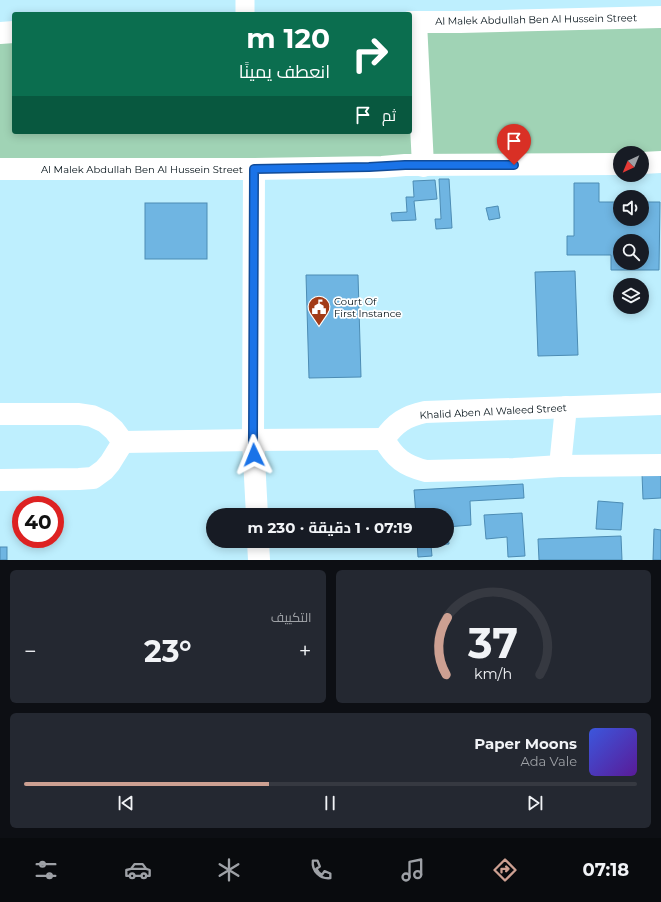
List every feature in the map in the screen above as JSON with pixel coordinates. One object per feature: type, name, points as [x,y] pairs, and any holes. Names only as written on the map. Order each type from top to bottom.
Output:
[{"type":"street","points":[[245,0],[245,12]]},
{"type":"street","name":"Al Malek Abdullah Ben Al Hussein Street","points":[[413,22],[661,17]]},
{"type":"street","points":[[413,22],[423,166]]},
{"type":"street","points":[[0,33],[12,32]]},
{"type":"street","points":[[649,163],[661,162]]},
{"type":"street","name":"Al Malek Abdullah Ben Al Hussein Street","points":[[0,170],[254,169],[405,165],[613,164]]},
{"type":"street","points":[[254,169],[253,440],[257,508]]},
{"type":"street","name":"Khalid Aben Al Waleed Street","points":[[384,439],[397,423],[415,414],[425,412],[661,404]]},
{"type":"street","points":[[560,466],[566,407]]},
{"type":"street","points":[[0,414],[79,414],[92,416],[105,422],[114,430],[123,442]]},
{"type":"street","points":[[123,442],[384,439],[389,449],[401,461],[405,464],[426,471],[514,469],[560,466],[661,465]]},
{"type":"street","points":[[0,480],[79,480],[93,478],[104,470],[110,463],[123,442]]},
{"type":"street","points":[[258,548],[259,560]]},
{"type":"green space","points":[[661,22],[661,154],[649,154],[649,146],[613,146],[613,154],[0,172],[0,34],[12,34],[12,134],[412,134],[412,30]]},
{"type":"building","points":[[439,179],[449,179],[452,228],[436,229],[435,219],[441,219]]},
{"type":"building","points":[[435,180],[437,199],[414,201],[416,220],[392,221],[391,213],[407,212],[406,197],[414,197],[413,181]]},
{"type":"building","points":[[574,183],[599,183],[599,202],[613,202],[613,226],[649,226],[649,202],[660,202],[659,270],[649,270],[649,234],[613,234],[613,270],[611,270],[611,255],[567,255],[567,236],[574,236]]},
{"type":"building","points":[[145,203],[207,203],[207,259],[145,259]]},
{"type":"building","points":[[498,206],[500,218],[489,220],[486,208]]},
{"type":"building","points":[[575,271],[578,355],[538,356],[535,272]]},
{"type":"building","points":[[306,275],[358,275],[361,377],[309,378]]},
{"type":"building","points":[[661,473],[661,498],[643,499],[642,474]]},
{"type":"building","points":[[523,484],[524,498],[470,501],[471,525],[454,526],[454,508],[415,508],[414,490]]},
{"type":"building","points":[[598,501],[623,503],[621,530],[596,529]]},
{"type":"building","points":[[522,513],[525,556],[508,557],[507,537],[486,539],[484,515]]},
{"type":"building","points":[[654,529],[661,530],[661,560],[653,560]]},
{"type":"building","points":[[621,536],[622,560],[539,560],[538,539]]},
{"type":"building","points":[[0,547],[7,547],[7,560],[0,560]]},
{"type":"building","points":[[417,548],[431,548],[432,556],[418,557]]},
{"type":"place","name":"Court Of First Instance","points":[[319,326]]},
{"type":"route","points":[[254,455],[254,169],[405,165],[514,165]]}]
